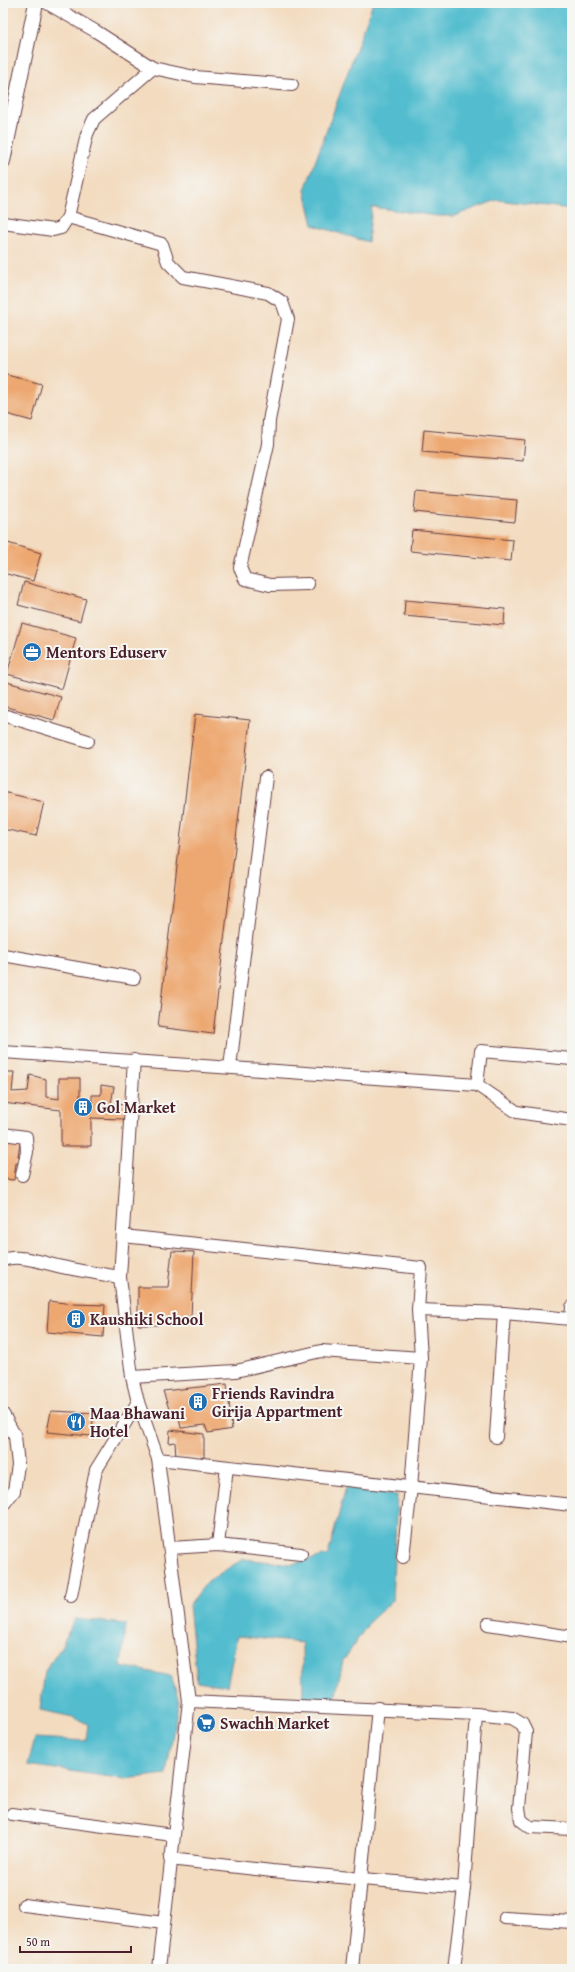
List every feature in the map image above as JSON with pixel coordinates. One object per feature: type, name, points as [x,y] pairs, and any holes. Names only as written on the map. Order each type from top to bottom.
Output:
[{"type":"street","points":[[3,161],[36,3]]},
{"type":"street","points":[[47,3],[86,25],[153,68],[194,76],[292,85]]},
{"type":"street","points":[[3,223],[53,230],[61,228],[68,217],[87,134],[94,119],[153,68]]},
{"type":"street","points":[[68,217],[162,244],[168,262],[183,277],[268,293],[282,302],[288,319],[269,421],[268,444],[240,568],[245,579],[270,585],[308,584]]},
{"type":"street","points":[[3,715],[88,741]]},
{"type":"street","points":[[230,1067],[266,777]]},
{"type":"street","points":[[3,955],[134,978]]},
{"type":"street","points":[[477,1085],[481,1051],[572,1059]]},
{"type":"street","points":[[3,1052],[477,1085],[516,1112],[572,1120]]},
{"type":"street","points":[[134,1060],[120,1277],[132,1377],[138,1402],[158,1459],[189,1701],[170,1859],[159,1969]]},
{"type":"street","points":[[3,1134],[26,1137],[27,1152],[22,1175]]},
{"type":"street","points":[[123,1236],[420,1268],[418,1310],[421,1358],[411,1488],[403,1557]]},
{"type":"street","points":[[3,1260],[14,1258],[29,1259],[69,1269],[120,1277]]},
{"type":"street","points":[[418,1310],[504,1313],[571,1319],[572,1307]]},
{"type":"street","points":[[496,1437],[504,1313]]},
{"type":"street","points":[[132,1377],[236,1371],[322,1351],[421,1358]]},
{"type":"street","points":[[71,1596],[96,1470],[138,1402]]},
{"type":"street","points":[[3,1414],[15,1436],[18,1464],[14,1491],[3,1505]]},
{"type":"street","points":[[158,1459],[572,1505]]},
{"type":"street","points":[[218,1545],[227,1467]]},
{"type":"street","points":[[170,1548],[218,1545],[300,1554]]},
{"type":"street","points":[[488,1624],[572,1637]]},
{"type":"street","points":[[189,1701],[378,1708],[476,1714],[512,1718],[522,1724],[526,1732],[519,1808],[521,1820],[530,1827],[572,1829]]},
{"type":"street","points":[[352,1969],[378,1708]]},
{"type":"street","points":[[454,1969],[464,1888],[476,1714]]},
{"type":"street","points":[[12,1814],[173,1835]]},
{"type":"street","points":[[170,1859],[464,1888]]},
{"type":"street","points":[[24,1905],[164,1923]]},
{"type":"street","points":[[505,1918],[572,1922]]},
{"type":"water","points":[[373,3],[572,3],[572,209],[497,200],[454,216],[437,216],[372,207],[368,242],[313,225],[305,190]]},
{"type":"water","points":[[346,1487],[397,1495],[392,1601],[370,1621],[343,1661],[334,1703],[303,1702],[302,1643],[237,1636],[227,1686],[197,1681],[189,1605],[208,1581],[243,1559],[292,1564],[328,1555]]},
{"type":"water","points":[[75,1619],[126,1624],[121,1666],[171,1676],[179,1699],[166,1774],[125,1779],[28,1765],[35,1738],[86,1741],[88,1724],[73,1717],[40,1710],[45,1671],[60,1649]]},
{"type":"building","points":[[3,374],[42,384],[32,421],[3,413]]},
{"type":"building","points":[[424,430],[525,440],[523,461],[422,452]]},
{"type":"building","points":[[416,491],[517,500],[515,522],[414,512]]},
{"type":"building","points":[[412,530],[513,540],[511,561],[410,551]]},
{"type":"building","points":[[8,543],[41,553],[33,581],[3,573],[3,561]]},
{"type":"building","points":[[24,582],[86,599],[80,621],[18,605]]},
{"type":"building","points":[[405,600],[505,609],[504,625],[404,616]]},
{"type":"building","points":[[22,623],[76,638],[62,689],[7,674]]},
{"type":"building","points":[[3,681],[61,697],[54,720],[3,706]]},
{"type":"building","points":[[195,714],[250,720],[213,1034],[158,1027]]},
{"type":"building","points":[[3,792],[44,802],[36,836],[3,829]]},
{"type":"building","name":"Gol Market","points":[[3,1072],[14,1072],[12,1092],[28,1091],[30,1075],[46,1079],[46,1097],[59,1099],[59,1078],[80,1078],[80,1100],[92,1103],[92,1095],[101,1095],[101,1085],[114,1087],[111,1104],[127,1105],[125,1119],[91,1118],[91,1146],[61,1146],[61,1110],[3,1103]]},
{"type":"building","points":[[3,1135],[21,1137],[18,1156],[22,1157],[21,1164],[16,1163],[14,1180],[3,1179]]},
{"type":"building","points":[[172,1251],[194,1252],[191,1317],[159,1321],[159,1325],[138,1325],[138,1287],[168,1287]]},
{"type":"building","name":"Kaushiki School","points":[[49,1301],[74,1304],[105,1305],[103,1337],[47,1332]]},
{"type":"building","name":"Friends Ravindra Girija Appartment","points":[[227,1384],[232,1429],[208,1433],[205,1425],[181,1428],[178,1412],[170,1412],[163,1391]]},
{"type":"building","points":[[51,1411],[94,1413],[91,1436],[47,1432]]},
{"type":"building","points":[[170,1430],[204,1434],[204,1458],[176,1457],[175,1442],[169,1443]]},
{"type":"place","name":"Mentors Eduserv","points":[[32,652]]},
{"type":"place","name":"Gol Market","points":[[83,1107]]},
{"type":"place","name":"Kaushiki School","points":[[76,1319]]},
{"type":"place","name":"Friends Ravindra Girija Appartment","points":[[198,1402]]},
{"type":"place","name":"Maa Bhawani Hotel","points":[[76,1422]]},
{"type":"place","name":"Swachh Market","points":[[206,1723]]}]
